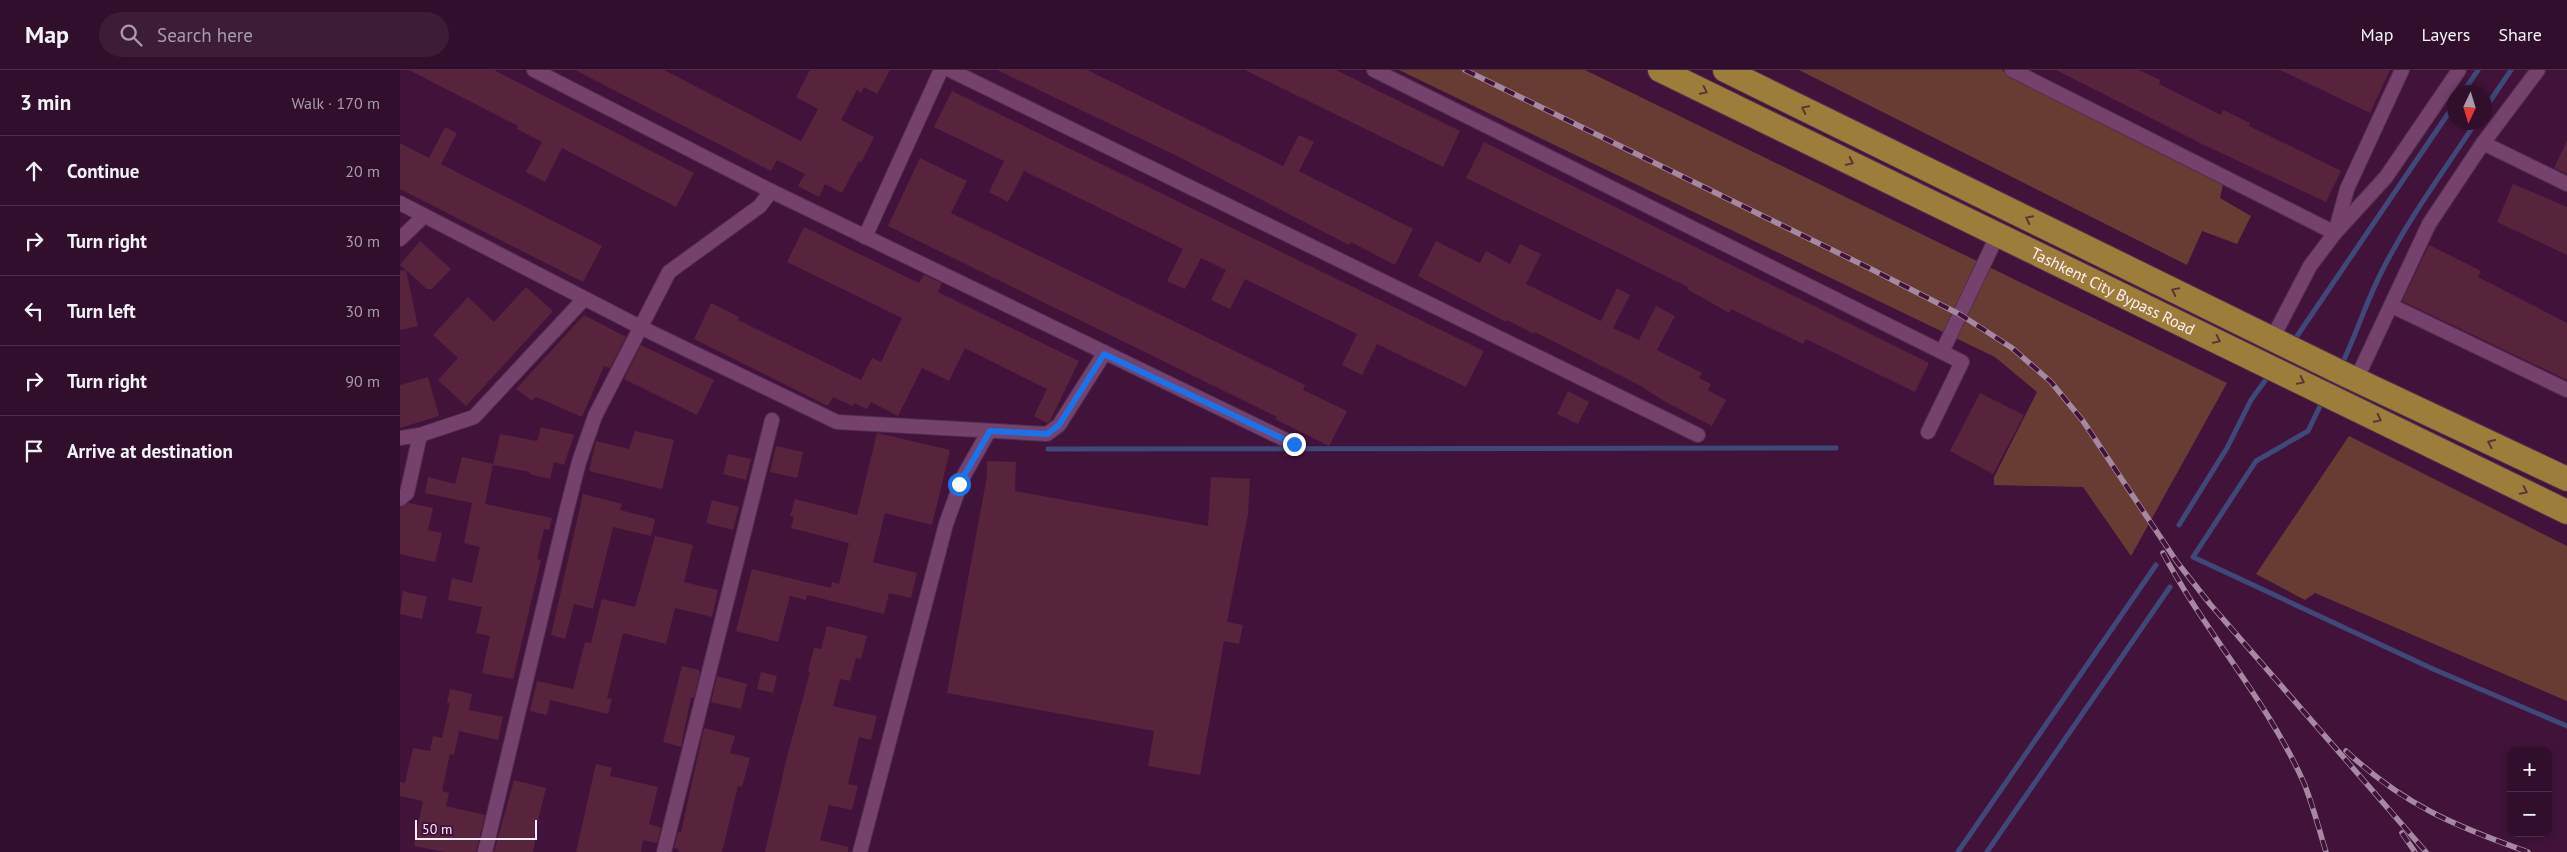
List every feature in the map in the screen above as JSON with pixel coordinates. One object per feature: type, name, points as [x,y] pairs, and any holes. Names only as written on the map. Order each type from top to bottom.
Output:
[{"type":"highway","name":"Tashkent City Bypass Road","points":[[1660,70],[2267,364],[2567,512]]},
{"type":"highway","name":"Tashkent City Bypass Road","points":[[1725,70],[2351,377],[2567,479]]},
{"type":"street","points":[[534,70],[771,191],[1104,354],[1294,444]]},
{"type":"street","points":[[865,236],[941,70]]},
{"type":"street","points":[[950,70],[1698,435]]},
{"type":"street","points":[[1374,70],[1962,362],[1928,432]]},
{"type":"street","points":[[2012,70],[2335,233]]},
{"type":"street","points":[[2335,233],[2347,189],[2402,70]]},
{"type":"street","points":[[2277,341],[2310,266],[2335,233],[2386,177],[2459,70]]},
{"type":"street","points":[[2351,377],[2392,306],[2429,224],[2483,143],[2538,70]]},
{"type":"street","points":[[2483,143],[2567,184]]},
{"type":"street","points":[[485,852],[579,462],[595,416],[669,272],[760,206],[771,191]]},
{"type":"street","points":[[400,203],[640,327],[837,422],[1047,434],[1059,425],[1104,354]]},
{"type":"street","points":[[400,239],[424,216]]},
{"type":"street","points":[[1942,352],[1998,234]]},
{"type":"street","points":[[400,438],[420,435],[474,417],[584,298]]},
{"type":"street","points":[[2392,306],[2567,390]]},
{"type":"street","points":[[664,852],[772,420]]},
{"type":"street","points":[[860,852],[944,532],[959,484],[990,431]]},
{"type":"street","points":[[400,499],[407,493],[420,435]]},
{"type":"shaded area","points":[[1399,70],[1585,70],[2227,383],[2131,556],[2083,487],[1994,485],[1994,477],[2037,392],[1995,357]]},
{"type":"shaded area","points":[[1799,70],[2001,70],[2224,179],[2220,198],[2251,216],[2237,244],[2202,231],[2187,265]]},
{"type":"shaded area","points":[[2349,436],[2567,546],[2567,701],[2315,593],[2305,600],[2256,574]]},
{"type":"building","points":[[409,70],[494,70],[694,173],[676,207],[562,148],[545,182],[526,172],[542,142],[517,129],[518,126]]},
{"type":"building","points":[[575,70],[664,70],[801,141],[818,109],[796,97],[810,70],[890,70],[877,94],[864,87],[861,93],[857,90],[841,120],[874,137],[861,163],[859,161],[842,193],[825,184],[819,197],[798,186],[805,174],[777,160],[771,171]]},
{"type":"building","points":[[997,70],[1087,70],[1283,166],[1299,135],[1314,142],[1299,171],[1413,229],[1395,265],[1351,242],[1349,245],[1175,155]]},
{"type":"building","points":[[1245,70],[1336,70],[1460,131],[1443,167]]},
{"type":"building","points":[[2056,70],[2139,70],[2160,80],[2159,84],[2221,115],[2223,110],[2250,123],[2249,126],[2341,171],[2326,202],[2206,146]]},
{"type":"building","points":[[2280,70],[2390,70],[2370,113]]},
{"type":"building","points":[[952,91],[1484,351],[1466,387],[1377,344],[1362,375],[1342,365],[1357,334],[1245,279],[1230,309],[1211,300],[1226,270],[1201,258],[1185,289],[1167,281],[1183,249],[1024,171],[1008,202],[989,192],[1004,161],[934,127]]},
{"type":"building","points":[[445,127],[457,133],[441,164],[602,246],[583,282],[400,189],[400,143],[429,158]]},
{"type":"building","points":[[2567,141],[2567,174],[2554,168]]},
{"type":"building","points":[[1484,142],[1929,363],[1915,392],[1806,339],[1803,344],[1731,309],[1729,313],[1687,289],[1688,287],[1466,178]]},
{"type":"building","points":[[920,158],[967,181],[951,213],[1305,385],[1303,390],[1347,411],[1329,446],[1275,419],[1277,417],[888,226]]},
{"type":"building","points":[[2513,184],[2567,207],[2567,255],[2497,222]]},
{"type":"building","points":[[804,227],[919,283],[924,275],[942,283],[938,292],[1079,361],[1050,421],[1047,423],[1034,416],[1047,389],[965,348],[949,381],[922,368],[898,416],[871,402],[867,409],[854,403],[853,406],[833,397],[828,406],[694,339],[711,303],[739,317],[738,320],[861,380],[872,358],[881,362],[902,318],[787,262]]},
{"type":"building","points":[[420,241],[451,269],[432,289],[427,289],[400,265]]},
{"type":"building","points":[[1436,241],[1480,263],[1486,251],[1510,264],[1520,244],[1541,254],[1526,284],[1601,321],[1617,288],[1630,295],[1613,328],[1639,340],[1656,306],[1675,316],[1657,350],[1702,373],[1699,378],[1711,384],[1708,390],[1726,400],[1712,426],[1664,401],[1639,385],[1535,332],[1534,334],[1507,320],[1506,322],[1418,276]]},
{"type":"building","points":[[2429,245],[2481,271],[2478,277],[2567,323],[2567,380],[2402,301]]},
{"type":"building","points":[[406,270],[418,326],[400,330],[400,271]]},
{"type":"building","points":[[526,287],[553,311],[466,406],[438,380],[458,358],[433,335],[468,297],[494,322]]},
{"type":"building","points":[[584,315],[626,337],[610,368],[604,366],[582,417],[536,397],[532,401],[516,389]]},
{"type":"building","points":[[641,345],[714,380],[697,415],[624,379]]},
{"type":"building","points":[[428,377],[439,416],[400,428],[400,385]]},
{"type":"building","points":[[1568,391],[1589,402],[1578,424],[1557,414]]},
{"type":"building","points":[[1980,393],[2024,415],[1993,474],[1950,451]]},
{"type":"building","points":[[541,427],[574,435],[564,465],[554,462],[550,479],[529,474],[530,472],[493,465],[500,434],[537,441]]},
{"type":"building","points":[[635,431],[674,440],[662,489],[589,471],[596,441],[629,449]]},
{"type":"building","points":[[877,433],[950,450],[932,525],[885,513],[873,562],[917,573],[911,598],[889,593],[884,614],[807,595],[806,600],[790,596],[778,642],[736,631],[752,569],[831,588],[832,582],[839,584],[849,543],[791,528],[794,517],[790,516],[795,499],[857,515]]},
{"type":"building","points":[[776,446],[803,452],[797,478],[770,472]]},
{"type":"building","points":[[728,454],[751,459],[746,480],[723,474]]},
{"type":"building","points":[[462,457],[493,464],[485,504],[552,518],[549,530],[544,529],[537,559],[541,560],[513,679],[482,673],[490,636],[476,633],[482,607],[448,600],[452,578],[472,583],[480,547],[464,543],[472,503],[425,493],[428,477],[455,484]]},
{"type":"building","points":[[987,461],[1016,462],[1015,491],[1208,526],[1211,477],[1250,479],[1248,514],[1227,622],[1243,625],[1239,644],[1224,641],[1200,775],[1148,766],[1154,731],[947,693],[987,476]]},
{"type":"building","points":[[583,494],[622,504],[620,510],[655,519],[651,536],[613,527],[593,609],[574,604],[565,639],[551,635]]},
{"type":"building","points":[[712,500],[739,507],[733,530],[706,523]]},
{"type":"building","points":[[409,503],[433,508],[428,530],[442,533],[435,562],[400,554],[400,508]]},
{"type":"building","points":[[655,536],[693,545],[684,582],[718,590],[712,617],[675,608],[666,644],[623,633],[607,698],[612,699],[608,714],[550,700],[547,715],[530,711],[537,681],[573,689],[585,642],[591,643],[602,599],[635,607]]},
{"type":"building","points":[[403,591],[427,597],[422,619],[400,614]]},
{"type":"building","points":[[827,626],[867,636],[861,659],[856,658],[850,681],[840,679],[833,706],[877,716],[871,740],[859,737],[848,784],[858,786],[852,810],[829,805],[820,840],[848,847],[848,852],[765,852],[787,757],[810,672],[808,671],[814,648],[821,649]]},
{"type":"building","points":[[682,666],[699,670],[700,672],[694,698],[691,697],[681,747],[663,742]]},
{"type":"building","points":[[761,672],[777,676],[773,693],[757,689]]},
{"type":"building","points":[[717,676],[747,684],[741,709],[711,702]]},
{"type":"building","points":[[450,689],[472,694],[469,710],[503,717],[498,740],[459,731],[454,755],[450,754],[442,791],[449,793],[446,806],[485,815],[476,852],[444,852],[414,846],[423,801],[400,796],[400,782],[405,783],[413,748],[430,751],[433,736],[442,738],[450,703],[447,703]]},
{"type":"building","points":[[704,728],[735,736],[730,753],[750,758],[742,787],[738,786],[722,852],[678,852],[679,849],[674,848],[678,832],[681,832]]},
{"type":"building","points":[[596,764],[612,768],[610,776],[658,787],[649,824],[661,828],[657,843],[643,840],[641,852],[576,852]]},
{"type":"building","points":[[514,780],[546,788],[534,836],[536,837],[533,852],[494,852]]},
{"type":"waterway","points":[[2468,85],[2478,70]]},
{"type":"waterway","points":[[2492,98],[2511,70]]},
{"type":"waterway","points":[[2293,342],[2447,115]]},
{"type":"waterway","points":[[2341,366],[2376,283],[2392,252],[2471,130]]},
{"type":"waterway","points":[[2179,525],[2227,448],[2251,400],[2270,374]]},
{"type":"waterway","points":[[2323,400],[2308,431],[2256,461],[2193,557],[2433,669],[2567,726]]},
{"type":"waterway","points":[[1048,449],[1836,448]]},
{"type":"waterway","points":[[1958,852],[2156,565]]},
{"type":"waterway","points":[[1987,852],[2170,587]]},
{"type":"railway","points":[[1465,70],[1869,268],[1961,315],[2012,348],[2051,382],[2083,421],[2177,562],[2210,604],[2426,852]]},
{"type":"railway","points":[[2163,553],[2198,611],[2272,723],[2289,753],[2304,783],[2326,852]]},
{"type":"railway","points":[[2346,751],[2389,786],[2431,812],[2477,833],[2528,852]]},
{"type":"railway","points":[[2402,833],[2415,852]]},
{"type":"route","points":[[959,484],[990,431],[1047,434],[1059,425],[1104,354],[1294,444]]}]
